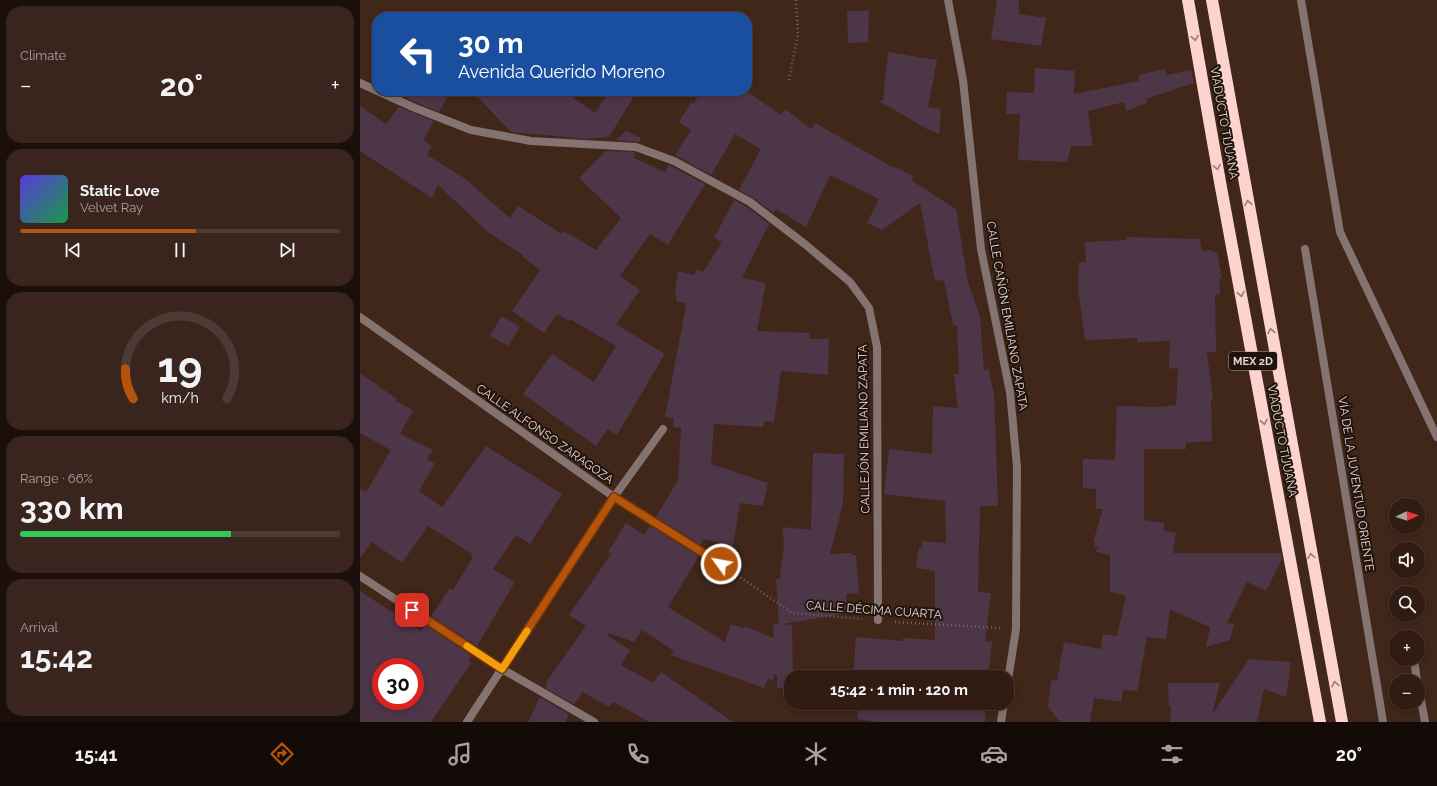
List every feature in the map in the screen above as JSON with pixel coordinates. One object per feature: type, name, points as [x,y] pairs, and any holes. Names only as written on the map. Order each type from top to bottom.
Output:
[{"type":"highway","name":"VIADUCTO TIJUANA","points":[[1188,0],[1221,190],[1320,722]]},
{"type":"highway","name":"VIADUCTO TIJUANA","points":[[1212,0],[1342,722]]},
{"type":"street","name":"CALLE CAÑÓN EMILIANO ZAPATA","points":[[948,0],[962,80],[981,249],[1010,392],[1017,467],[1016,629],[1010,670]]},
{"type":"street","points":[[1301,0],[1340,232],[1437,437]]},
{"type":"street","name":"CALLEJÓN EMILIANO ZAPATA","points":[[360,83],[372,88]]},
{"type":"street","name":"CALLEJÓN EMILIANO ZAPATA","points":[[389,96],[471,130],[531,140],[636,147],[674,161],[750,202],[806,245],[850,282],[869,308],[877,347],[878,620]]},
{"type":"street","name":"VÍA DE LA JUVENTUD ORIENTE","points":[[1305,249],[1383,722]]},
{"type":"street","name":"CALLE ALFONSO ZARAGOZA","points":[[360,317],[614,497],[721,564]]},
{"type":"street","points":[[467,722],[614,497],[662,429]]},
{"type":"street","points":[[360,576],[502,669],[594,722]]},
{"type":"street","points":[[1001,722],[1003,710]]},
{"type":"street","points":[[1422,710],[1424,722]]},
{"type":"path","points":[[790,80],[798,34],[796,0]]},
{"type":"path","name":"CALLE DÉCIMA CUARTA","points":[[721,564],[792,613],[1016,629]]},
{"type":"building","points":[[997,0],[1019,0],[1019,14],[1046,18],[1041,46],[991,39]]},
{"type":"building","points":[[847,11],[869,11],[868,42],[848,43]]},
{"type":"building","points":[[888,52],[937,60],[928,107],[941,109],[939,134],[927,129],[879,101],[883,101]]},
{"type":"building","points":[[1035,68],[1075,71],[1074,94],[1139,81],[1138,75],[1165,69],[1167,75],[1191,70],[1194,83],[1146,99],[1147,103],[1126,111],[1124,102],[1088,111],[1093,146],[1071,146],[1067,162],[1018,160],[1020,114],[1006,114],[1007,92],[1034,93]]},
{"type":"building","points":[[752,95],[781,115],[785,109],[811,129],[815,123],[894,168],[895,167],[913,176],[911,180],[956,209],[968,282],[980,317],[984,370],[988,368],[994,393],[998,506],[980,506],[978,592],[991,593],[985,641],[992,642],[989,670],[854,670],[856,637],[903,641],[903,638],[935,640],[935,571],[916,568],[919,547],[922,548],[922,541],[946,543],[945,501],[884,494],[889,449],[932,454],[933,406],[958,408],[954,374],[959,374],[957,325],[953,325],[944,280],[935,281],[920,203],[882,230],[867,223],[879,199],[830,175],[806,227],[776,209],[774,213],[739,190],[761,149],[735,134],[711,175],[675,155],[691,130],[679,122],[691,102],[693,104],[699,96]]},
{"type":"building","points":[[407,96],[448,96],[439,112],[406,98]]},
{"type":"building","points":[[477,96],[570,96],[595,113],[607,96],[634,96],[609,137],[587,139],[511,132]]},
{"type":"building","points":[[360,106],[386,124],[399,107],[434,121],[423,140],[432,146],[427,155],[464,178],[510,218],[518,206],[562,234],[564,231],[596,250],[621,218],[579,178],[606,151],[635,152],[634,158],[665,172],[669,165],[705,184],[668,245],[650,234],[620,276],[640,290],[616,324],[665,354],[617,435],[608,429],[596,446],[523,394],[552,354],[594,382],[616,346],[570,319],[569,321],[557,314],[544,333],[512,311],[540,270],[522,256],[523,255],[488,232],[438,185],[432,198],[360,151]]},
{"type":"building","points":[[626,131],[641,138],[640,142],[616,140]]},
{"type":"building","points":[[734,200],[747,207],[769,224],[742,278],[766,283],[757,331],[810,333],[810,339],[829,339],[828,375],[781,371],[774,422],[764,421],[763,427],[714,424],[711,464],[768,483],[763,506],[740,503],[733,546],[703,539],[701,545],[656,517],[678,480],[681,428],[673,427],[674,418],[665,417],[686,305],[686,303],[677,302],[675,293],[678,271],[694,275],[697,270],[703,272],[722,242],[714,238]]},
{"type":"building","points":[[1127,237],[1200,239],[1202,251],[1212,250],[1212,252],[1217,252],[1222,279],[1219,279],[1220,294],[1215,295],[1216,352],[1207,352],[1213,400],[1211,400],[1212,441],[1186,443],[1186,449],[1144,449],[1144,520],[1165,523],[1163,531],[1176,532],[1173,553],[1281,553],[1282,559],[1266,591],[1247,582],[1227,623],[1234,624],[1230,640],[1206,647],[1210,627],[1170,610],[1166,639],[1147,637],[1137,691],[1123,690],[1121,702],[1094,698],[1090,722],[1060,722],[1048,707],[1051,680],[1057,681],[1064,642],[1101,649],[1103,634],[1117,636],[1126,596],[1110,592],[1110,555],[1096,552],[1098,547],[1094,547],[1095,542],[1093,542],[1103,509],[1096,509],[1096,489],[1083,488],[1083,459],[1115,460],[1117,406],[1160,407],[1176,405],[1178,369],[1169,368],[1170,341],[1137,342],[1137,338],[1085,340],[1078,289],[1079,262],[1086,262],[1085,242],[1127,240]]},
{"type":"building","points":[[502,316],[520,327],[508,346],[490,336]]},
{"type":"building","points":[[360,373],[397,399],[396,401],[413,410],[400,434],[433,450],[427,459],[435,464],[419,491],[442,507],[486,446],[562,494],[530,544],[516,535],[493,569],[515,582],[477,646],[431,616],[450,588],[453,590],[473,557],[471,556],[472,554],[428,526],[402,563],[372,542],[360,558],[360,489],[366,492],[391,450],[360,433]]},
{"type":"building","points":[[813,453],[844,454],[843,504],[830,554],[851,553],[851,555],[856,555],[859,593],[846,594],[848,613],[783,624],[792,625],[793,670],[784,670],[784,688],[777,688],[777,675],[774,674],[773,680],[768,679],[764,688],[671,655],[674,651],[642,630],[634,642],[608,633],[607,635],[630,650],[621,665],[653,683],[661,672],[733,722],[650,722],[613,702],[609,707],[583,692],[574,704],[545,688],[548,683],[546,682],[586,626],[569,615],[611,554],[608,552],[626,523],[644,535],[650,526],[698,556],[668,607],[725,642],[731,624],[743,628],[744,626],[774,638],[773,623],[779,624],[776,579],[780,579],[784,544],[782,527],[811,530]]},
{"type":"building","points":[[360,591],[421,631],[425,625],[472,656],[468,661],[471,663],[431,722],[360,722]]},
{"type":"building","points":[[1249,659],[1291,662],[1286,697],[1264,689],[1257,722],[1170,722],[1171,706],[1169,706],[1168,683],[1220,683],[1212,715]]},
{"type":"building","points":[[540,697],[569,714],[565,722],[528,722]]},
{"type":"building","points":[[858,710],[986,710],[985,722],[879,722],[857,719]]},
{"type":"slow traffic","points":[[467,646],[502,669],[527,631]]},
{"type":"route","points":[[412,610],[502,669],[614,497],[721,564]]}]
